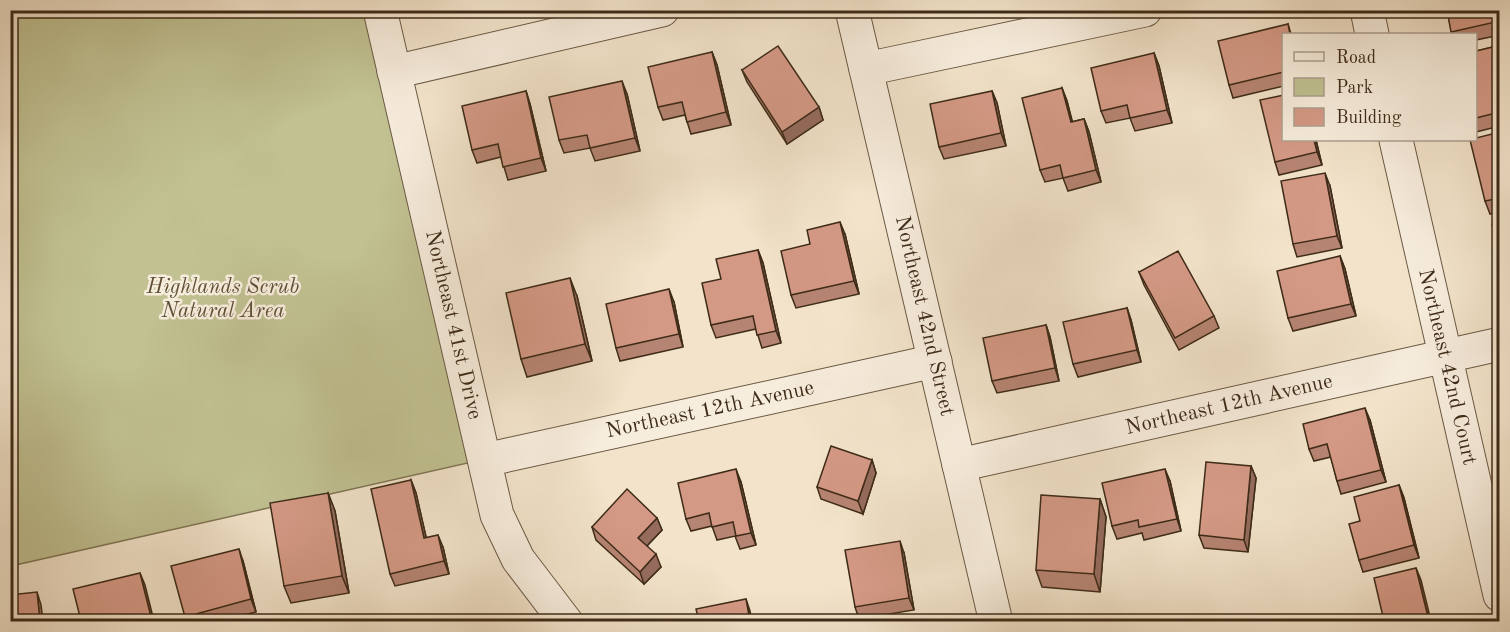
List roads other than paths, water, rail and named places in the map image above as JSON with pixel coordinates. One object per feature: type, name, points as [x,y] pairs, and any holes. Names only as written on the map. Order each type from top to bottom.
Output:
[{"type":"street","name":"Northeast 41st Drive","points":[[380,10],[497,515],[518,559],[561,621]]},
{"type":"street","points":[[394,72],[662,10]]},
{"type":"street","name":"Northeast 42nd Street","points":[[852,10],[996,621]]},
{"type":"street","points":[[866,69],[1145,10]]},
{"type":"street","points":[[1367,10],[1372,33]]},
{"type":"street","name":"Northeast 42nd Court","points":[[1396,141],[1500,594]]},
{"type":"street","name":"Northeast 12th Avenue","points":[[959,465],[1500,344]]},
{"type":"street","name":"Northeast 12th Avenue","points":[[485,460],[935,360]]},
{"type":"park label","name":"Highlands Scrub Natural Area","points":[[223,299]]}]
